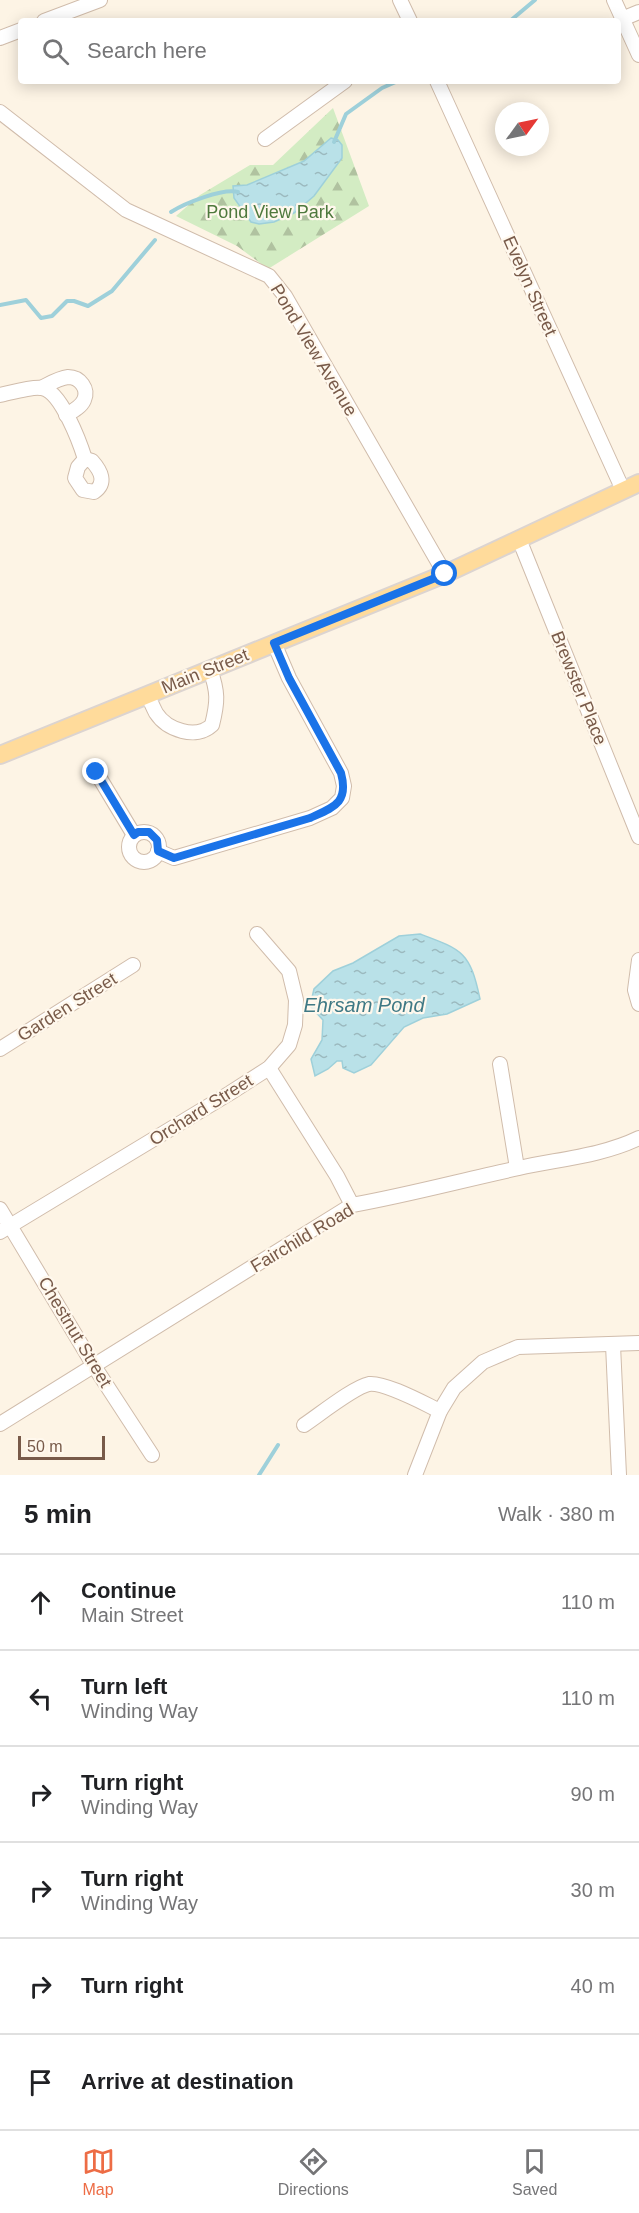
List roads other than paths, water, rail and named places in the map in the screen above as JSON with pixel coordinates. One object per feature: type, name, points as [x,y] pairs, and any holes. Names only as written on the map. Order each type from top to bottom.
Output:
[{"type":"main road","name":"Main Street","points":[[0,755],[445,574],[639,483]]},
{"type":"street","points":[[52,18],[100,0]]},
{"type":"street","points":[[400,0],[409,18]]},
{"type":"street","points":[[614,0],[639,55]]},
{"type":"street","points":[[622,19],[639,12]]},
{"type":"street","points":[[0,38],[18,31]]},
{"type":"street","points":[[265,139],[341,84]]},
{"type":"street","name":"Evelyn Street","points":[[438,84],[623,490]]},
{"type":"street","name":"Pond View Avenue","points":[[0,112],[126,210],[269,276],[285,296],[445,574]]},
{"type":"street","points":[[0,395],[41,387],[69,377],[77,379],[83,384],[86,392],[84,400],[76,410],[66,415]]},
{"type":"street","points":[[41,387],[51,392],[66,415],[85,459]]},
{"type":"street","name":"Brewster Place","points":[[519,538],[639,837]]},
{"type":"street","points":[[158,851],[174,858],[310,818],[332,808],[342,798],[344,786],[341,773],[289,678],[274,643]]},
{"type":"street","points":[[148,695],[157,714],[169,725],[181,731],[202,732],[212,725],[218,700],[210,669]]},
{"type":"street","points":[[96,772],[134,835]]},
{"type":"street","points":[[143,832],[154,836],[157,840],[158,851],[152,860],[142,862],[133,858],[128,849],[134,835],[143,832]]},
{"type":"street","name":"Orchard Street","points":[[5,1229],[230,1094],[269,1068],[288,1045],[296,1025],[296,1000],[289,971],[257,934]]},
{"type":"street","points":[[639,960],[635,990],[639,1004]]},
{"type":"street","name":"Garden Street","points":[[0,1049],[134,965]]},
{"type":"street","points":[[500,1064],[517,1168]]},
{"type":"street","points":[[269,1068],[337,1176],[352,1205]]},
{"type":"street","name":"Fairchild Road","points":[[0,1424],[352,1205],[406,1196],[517,1168],[620,1147],[639,1138]]},
{"type":"street","name":"Chestnut Street","points":[[0,1209],[5,1229],[152,1455]]},
{"type":"street","points":[[415,1475],[440,1411],[454,1388],[483,1362],[518,1347],[639,1343]]},
{"type":"street","points":[[614,1345],[619,1475]]},
{"type":"street","points":[[304,1425],[351,1393],[369,1384],[388,1388],[440,1411]]},
{"type":"water","points":[[331,138],[338,140],[342,145],[342,158],[314,196],[294,213],[274,222],[259,224],[251,222],[234,198],[233,186],[247,185],[304,161]]},
{"type":"water","name":"Ehrsam Pond","points":[[420,934],[446,944],[462,955],[472,971],[480,999],[447,1014],[423,1018],[404,1027],[371,1065],[354,1073],[343,1068],[342,1061],[337,1061],[315,1076],[311,1059],[322,1040],[323,1020],[310,1006],[314,989],[333,971],[353,963],[399,936]]},
{"type":"waterway","points":[[514,18],[535,0]]},
{"type":"waterway","points":[[334,142],[346,114],[391,84]]},
{"type":"waterway","points":[[171,212],[214,194],[238,192]]},
{"type":"waterway","points":[[0,305],[26,300],[41,318],[52,316],[67,301],[88,306],[112,291],[155,240]]},
{"type":"waterway","points":[[259,1475],[278,1445]]},
{"type":"park label","name":"Pond View Park","points":[[270,212]]}]
